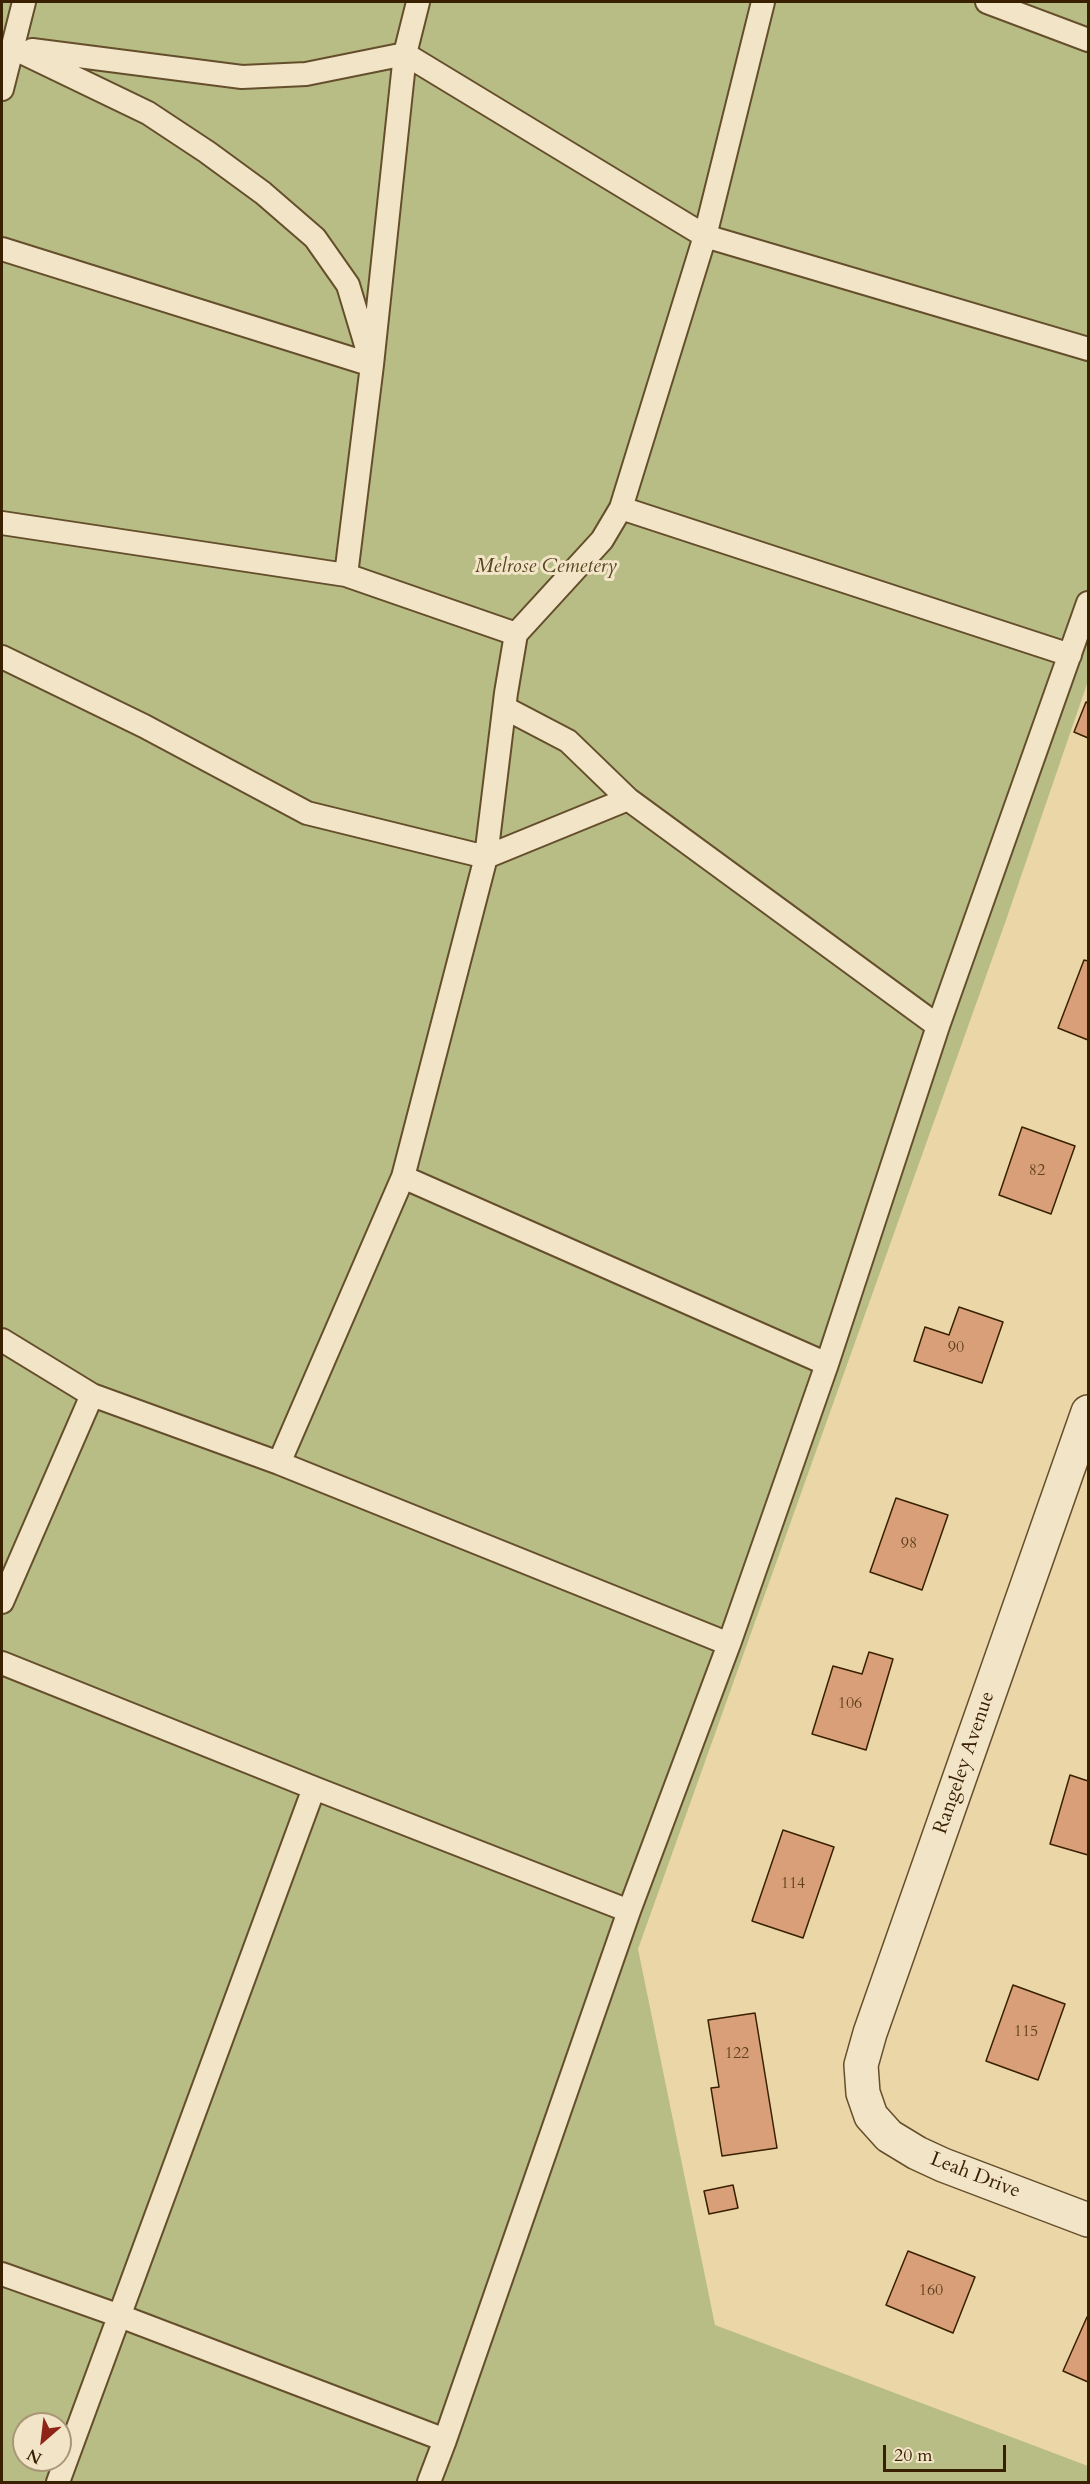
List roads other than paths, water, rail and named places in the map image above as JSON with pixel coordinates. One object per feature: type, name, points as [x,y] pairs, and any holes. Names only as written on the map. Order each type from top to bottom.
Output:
[{"type":"street","name":"Rangeley Avenue","points":[[872,2116],[863,2093],[861,2065],[870,2033],[1089,1412]]},
{"type":"street","name":"Leah Drive","points":[[872,2116],[889,2136],[917,2153],[1089,2220]]},
{"type":"lane","points":[[2,89],[24,2]]},
{"type":"lane","points":[[346,575],[372,365],[405,54],[418,2]]},
{"type":"lane","points":[[279,1463],[403,1177],[486,857],[516,634],[602,540],[621,508],[705,237],[763,2]]},
{"type":"lane","points":[[987,2],[1089,40]]},
{"type":"lane","points":[[13,48],[242,77],[306,74],[405,54],[705,237],[1089,349]]},
{"type":"lane","points":[[13,48],[148,113],[263,193],[315,238],[348,285],[372,365]]},
{"type":"lane","points":[[2,249],[372,365]]},
{"type":"lane","points":[[621,508],[1070,655]]},
{"type":"lane","points":[[2,523],[346,575],[516,634]]},
{"type":"lane","points":[[429,2482],[629,1911],[729,1644],[827,1364],[938,1026],[1089,603]]},
{"type":"lane","points":[[2,657],[144,726],[307,813],[486,857],[628,799]]},
{"type":"lane","points":[[505,708],[568,741],[628,799],[938,1026]]},
{"type":"lane","points":[[403,1177],[827,1364]]},
{"type":"lane","points":[[2,1340],[92,1395],[279,1463],[729,1644]]},
{"type":"lane","points":[[2,1602],[92,1395]]},
{"type":"lane","points":[[2,1664],[629,1911]]},
{"type":"lane","points":[[58,2482],[314,1788]]},
{"type":"lane","points":[[2,2274],[120,2316],[445,2440]]},
{"type":"park label","name":"Melrose Cemetery","points":[[546,567]]}]
